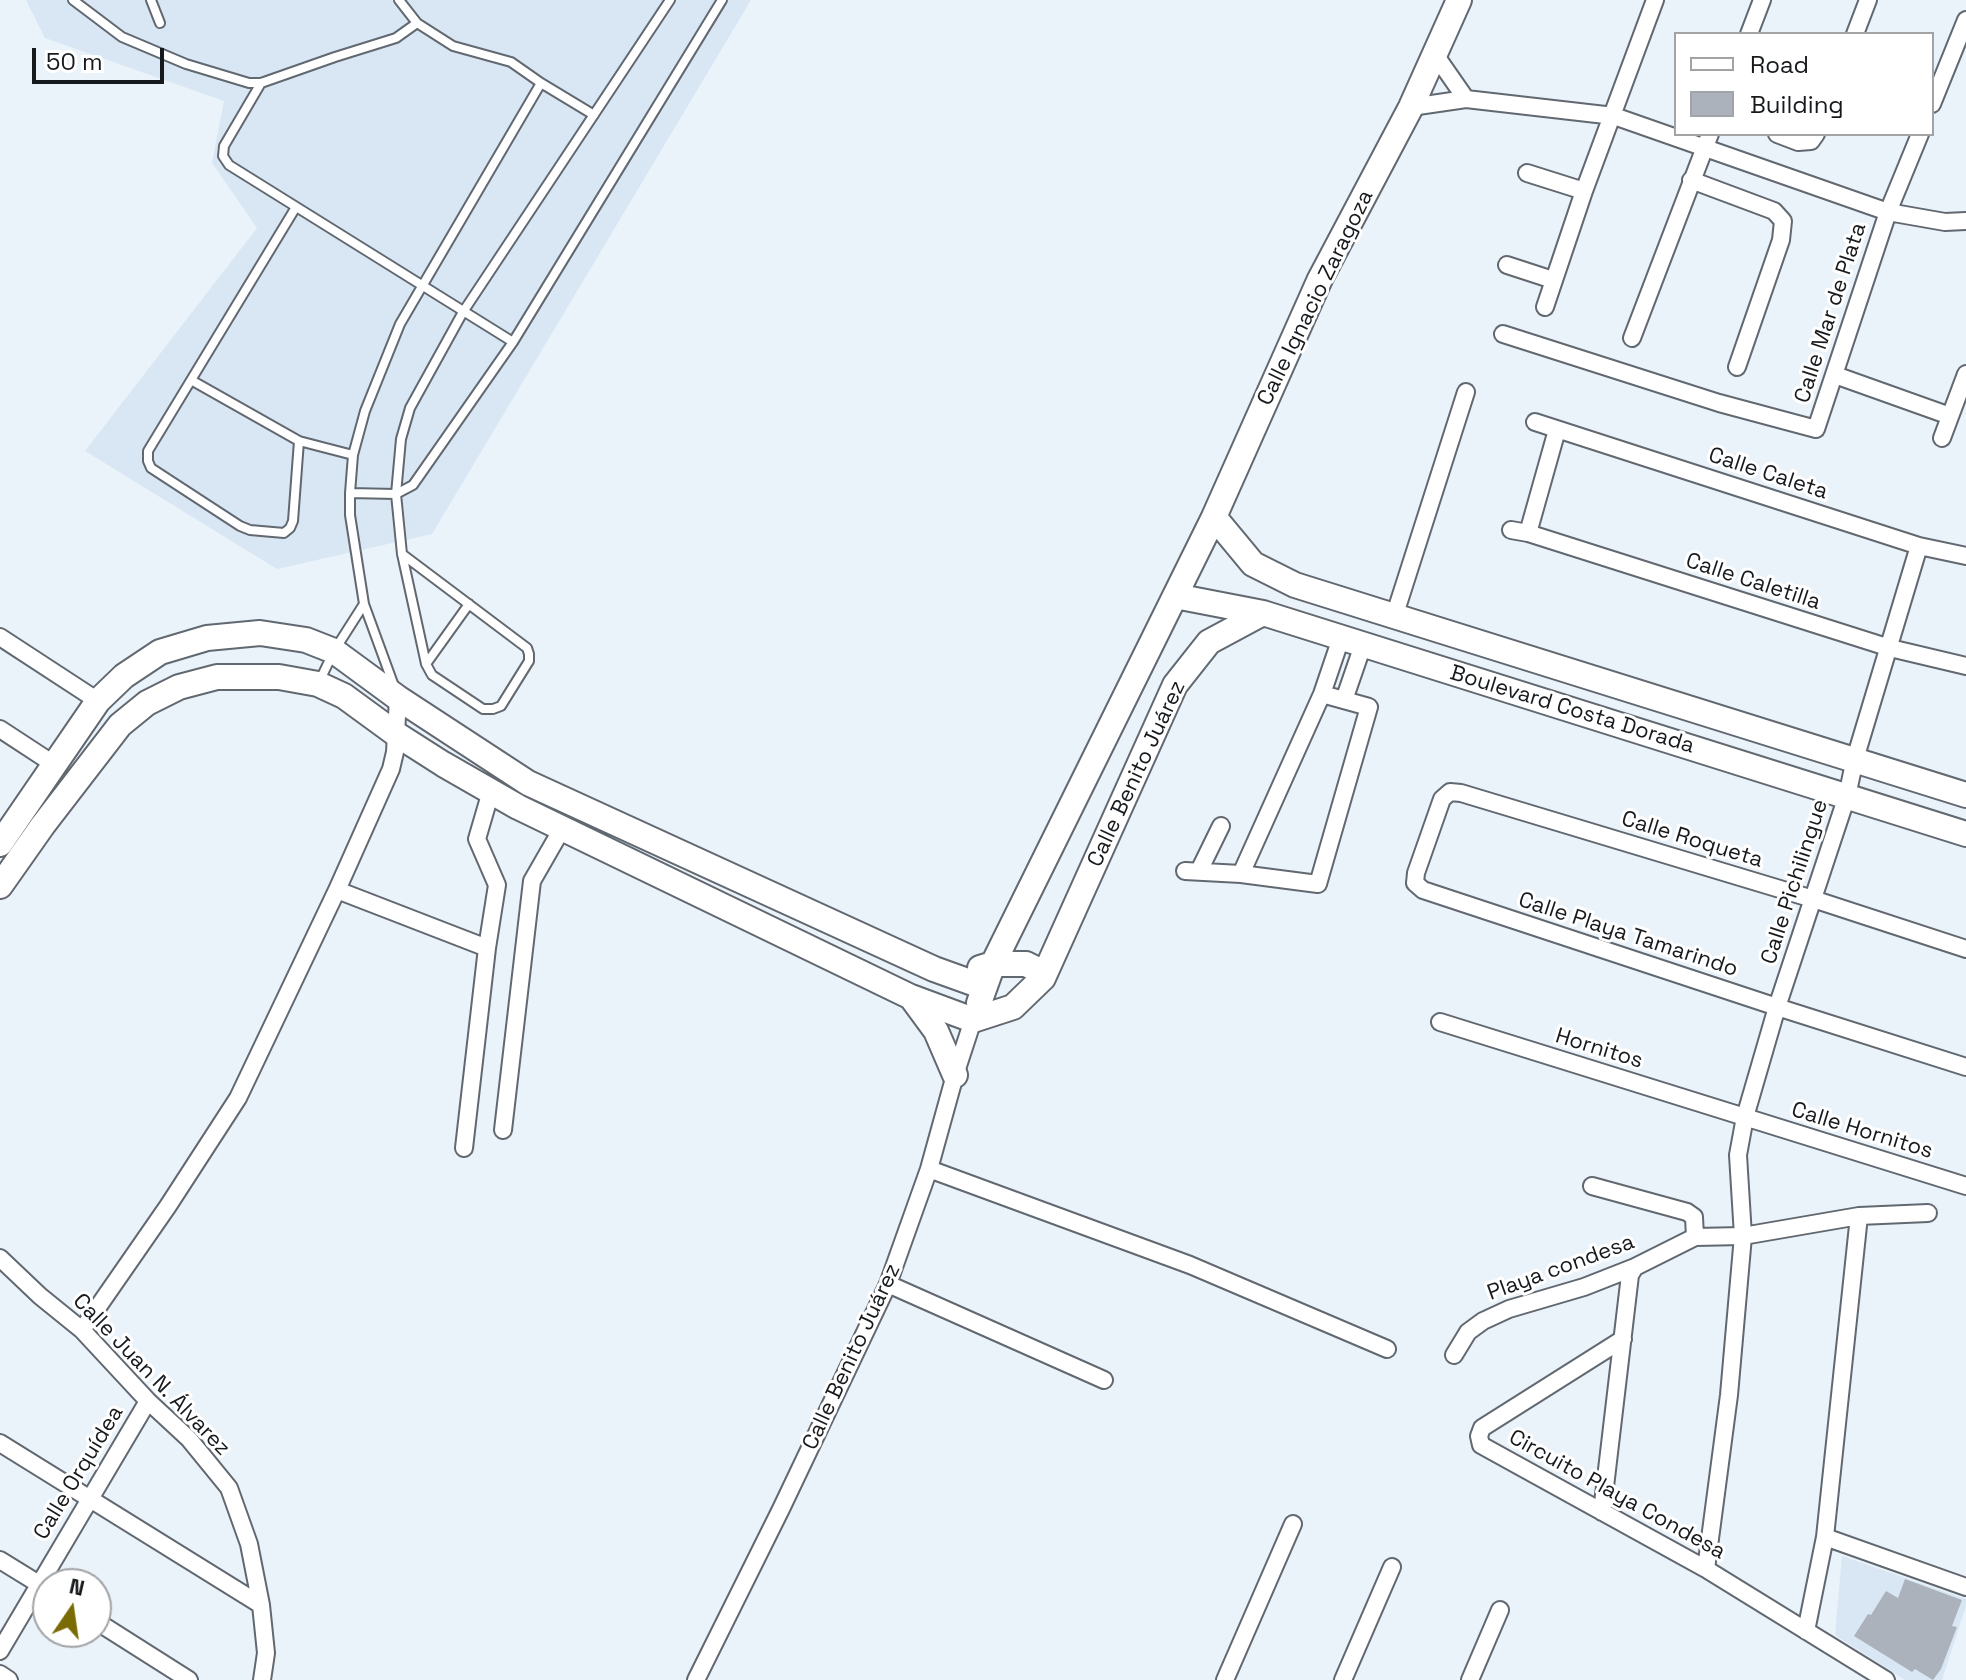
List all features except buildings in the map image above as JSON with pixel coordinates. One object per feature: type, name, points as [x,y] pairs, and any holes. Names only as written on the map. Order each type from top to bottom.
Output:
[{"type":"main road","name":"Calle Ignacio Zaragoza","points":[[1175,596],[1214,517],[1320,279],[1411,107],[1459,0]]},
{"type":"main road","name":"Boulevard Costa Dorada","points":[[1214,517],[1253,564],[1295,585],[1966,795]]},
{"type":"main road","name":"Boulevard Costa Dorada","points":[[1175,596],[1263,613],[1966,834]]},
{"type":"main road","name":"Calle Benito Juárez","points":[[973,1020],[993,964],[1175,596]]},
{"type":"main road","name":"Calle Benito Juárez","points":[[973,1020],[1013,1007],[1043,978],[1175,685],[1209,642],[1263,613]]},
{"type":"main road","points":[[1363,645],[1398,645],[1430,654],[1439,648],[1445,632]]},
{"type":"main road","points":[[2,837],[98,701],[124,676],[160,652],[207,638],[260,633],[306,640],[334,651],[398,698],[528,783],[934,969],[984,987]]},
{"type":"main road","points":[[0,886],[120,725],[147,703],[179,687],[217,677],[279,677],[318,684],[344,696],[443,764],[518,807],[911,997],[973,1020]]},
{"type":"main road","points":[[617,854],[632,830]]},
{"type":"main road","points":[[934,969],[966,972],[993,964],[1026,964],[1036,969],[1043,978]]},
{"type":"main road","points":[[911,997],[936,1031],[955,1075]]},
{"type":"street","points":[[1545,307],[1584,191],[1655,0]]},
{"type":"street","points":[[1750,32],[1762,0]]},
{"type":"street","points":[[1856,32],[1868,0]]},
{"type":"street","points":[[1934,99],[1964,29]]},
{"type":"street","points":[[1434,53],[1466,99]]},
{"type":"street","points":[[1411,107],[1466,99],[1614,116],[1674,131]]},
{"type":"street","points":[[1782,136],[1798,142],[1811,141],[1815,136]]},
{"type":"street","name":"Calle Mar de Plata","points":[[1503,334],[1719,403],[1816,429],[1888,212],[1919,136]]},
{"type":"street","points":[[1632,338],[1707,140],[1888,212],[1945,222],[1966,221]]},
{"type":"street","points":[[1527,173],[1584,191]]},
{"type":"street","points":[[1691,180],[1774,211],[1783,221],[1781,240],[1737,367]]},
{"type":"street","points":[[1507,265],[1553,280]]},
{"type":"street","points":[[1942,438],[1966,374]]},
{"type":"street","points":[[1835,375],[1950,416]]},
{"type":"street","points":[[1394,617],[1466,392]]},
{"type":"street","name":"Calle Caleta","points":[[1535,422],[1919,546],[1966,556]]},
{"type":"street","name":"Calle Caletilla","points":[[1557,430],[1520,532],[1890,648],[1966,666]]},
{"type":"street","name":"Calle Pichilingue","points":[[1706,1569],[1729,1395],[1743,1236],[1738,1155],[1745,1117],[1777,1007],[1847,796],[1855,759],[1919,546]]},
{"type":"street","points":[[0,637],[98,701]]},
{"type":"street","points":[[1241,874],[1322,694],[1363,645]]},
{"type":"street","points":[[1344,700],[1363,645]]},
{"type":"street","points":[[1221,826],[1192,871],[1318,884],[1369,707],[1322,694]]},
{"type":"street","points":[[82,1330],[238,1098],[391,769],[398,698]]},
{"type":"street","points":[[0,729],[55,765]]},
{"type":"street","points":[[464,1148],[497,885],[477,839],[491,791]]},
{"type":"street","name":"Calle Playa Tamarindo","points":[[1450,792],[1442,799],[1416,873],[1415,883],[1423,890],[1966,1067]]},
{"type":"street","name":"Calle Roqueta","points":[[1450,792],[1813,899],[1966,949]]},
{"type":"street","points":[[503,1130],[532,881],[557,824]]},
{"type":"street","points":[[337,890],[487,948]]},
{"type":"street","name":"Calle Benito Juárez","points":[[696,1680],[888,1284],[929,1169],[973,1020]]},
{"type":"street","name":"Hornitos","points":[[1440,1022],[1745,1117]]},
{"type":"street","name":"Calle Hornitos","points":[[1745,1117],[1966,1186]]},
{"type":"street","points":[[929,1169],[1190,1265],[1387,1349]]},
{"type":"street","points":[[1592,1186],[1687,1212],[1694,1217],[1695,1237]]},
{"type":"street","points":[[1743,1236],[1859,1216],[1928,1213]]},
{"type":"street","points":[[1806,1631],[1825,1537],[1859,1216]]},
{"type":"street","name":"Playa condesa","points":[[1454,1355],[1468,1332],[1509,1309],[1584,1287],[1635,1267],[1695,1237],[1743,1236]]},
{"type":"street","name":"Calle Juan N. Álvarez","points":[[2,1265],[82,1330],[148,1401],[189,1439],[229,1488],[249,1544],[261,1605],[266,1653],[262,1680]]},
{"type":"street","points":[[1602,1512],[1630,1275],[1635,1267]]},
{"type":"street","points":[[888,1284],[1104,1380]]},
{"type":"street","name":"Circuito Playa Condesa","points":[[1623,1339],[1482,1428],[1479,1436],[1481,1445],[1706,1569],[1886,1680]]},
{"type":"street","name":"Calle Orquídea","points":[[54,1568],[88,1500],[148,1401]]},
{"type":"street","points":[[0,1443],[261,1605]]},
{"type":"street","points":[[1225,1680],[1293,1524]]},
{"type":"street","points":[[1825,1537],[1966,1587]]},
{"type":"street","points":[[0,1560],[32,1580]]},
{"type":"street","points":[[1343,1680],[1392,1567]]},
{"type":"street","name":"Calle Orquídea","points":[[0,1651],[32,1604]]},
{"type":"street","points":[[1470,1680],[1500,1610]]},
{"type":"street","points":[[112,1631],[189,1680]]},
{"type":"street","points":[[0,1674],[9,1680]]},
{"type":"lane","points":[[73,0],[122,37],[186,64],[249,83],[261,83],[396,38],[417,23]]},
{"type":"lane","points":[[151,0],[160,23]]},
{"type":"lane","points":[[399,0],[417,23],[453,46],[511,62],[594,115]]},
{"type":"lane","points":[[402,554],[527,648],[529,661],[501,706],[483,709],[432,675],[426,664],[402,554],[396,494],[401,439],[410,408],[463,312],[670,0]]},
{"type":"lane","points":[[350,493],[396,494],[413,485],[513,342],[722,0]]},
{"type":"lane","points":[[261,83],[224,146],[223,156],[229,165],[513,342]]},
{"type":"lane","points":[[398,698],[364,604],[350,515],[353,455],[365,411],[400,324],[541,83]]},
{"type":"lane","points":[[296,207],[148,451],[148,461],[151,468],[240,526],[284,533],[293,521],[299,441]]},
{"type":"lane","points":[[191,380],[299,441],[353,455]]},
{"type":"lane","points":[[318,684],[334,651],[364,604]]},
{"type":"lane","points":[[426,664],[469,604]]},
{"type":"shaded area","points":[[26,0],[751,0],[432,534],[277,569],[85,451],[257,228],[212,163],[224,101],[45,38]]},
{"type":"shaded area","points":[[1842,1556],[1966,1599],[1942,1680],[1905,1680],[1835,1635]]}]
